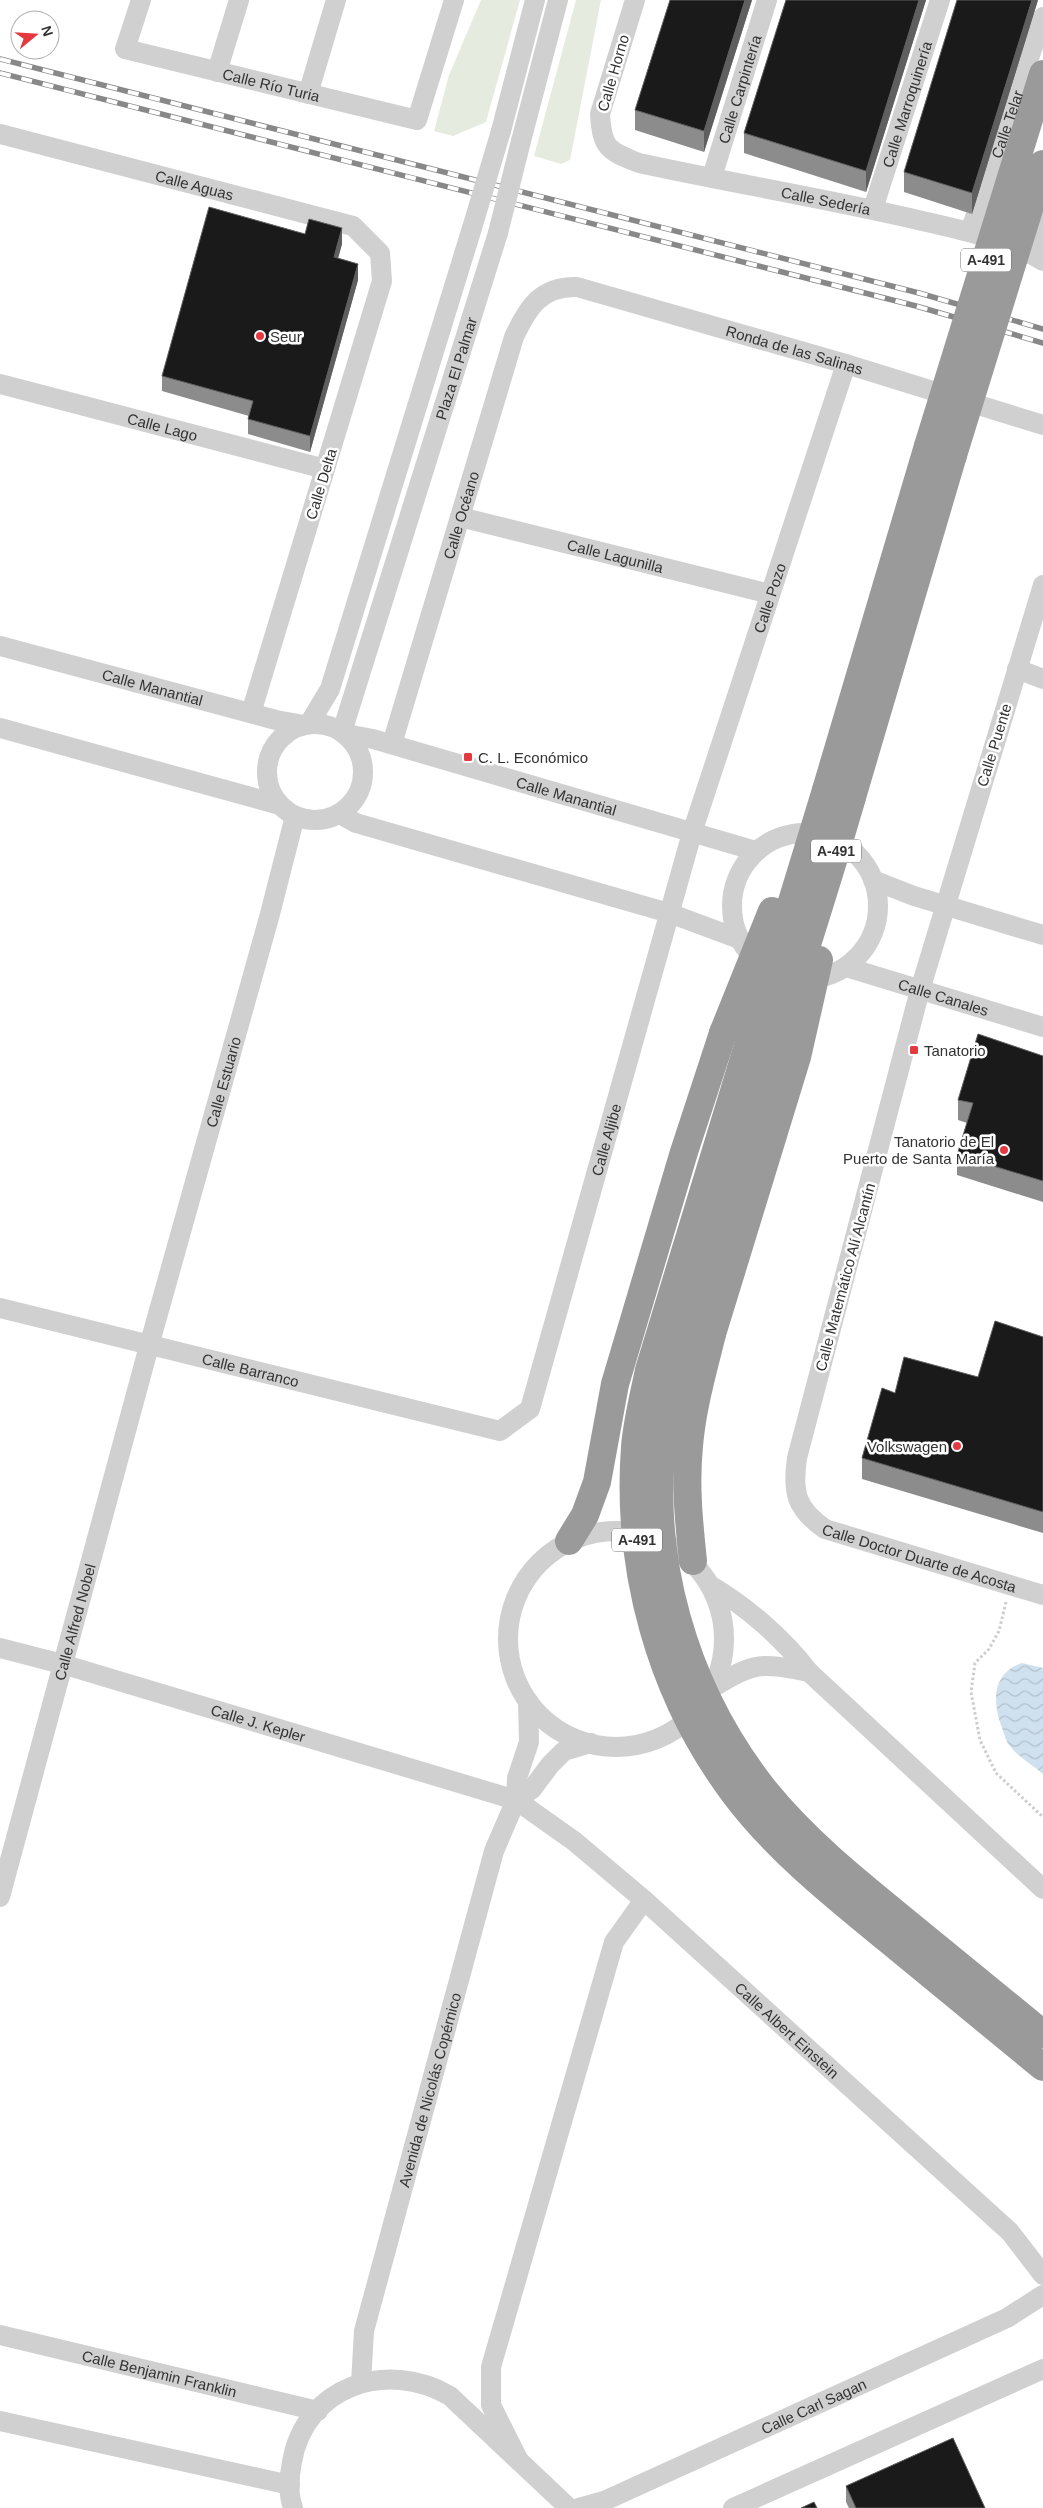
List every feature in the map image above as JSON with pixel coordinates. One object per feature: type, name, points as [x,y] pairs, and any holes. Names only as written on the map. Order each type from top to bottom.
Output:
[{"type":"highway","name":"A-491","points":[[1043,74],[941,451],[852,797],[821,904],[773,1050],[671,1390],[660,1462],[661,1534],[666,1568],[682,1637],[708,1701],[726,1735],[766,1792],[789,1819],[840,1867],[1043,2034]]},
{"type":"highway","name":"A-491","points":[[1043,164],[941,451],[826,790],[745,1051],[649,1370],[635,1446],[634,1484],[636,1530],[644,1591],[655,1636],[678,1697],[694,1732],[713,1763],[740,1801],[784,1850],[837,1898],[1043,2068]]},
{"type":"highway","points":[[569,1541],[585,1515],[598,1482],[615,1384],[641,1292],[723,1033],[773,908],[801,875]]},
{"type":"highway","points":[[692,1561],[687,1505],[688,1446],[695,1404],[712,1334],[797,1057],[821,951],[821,904]]},
{"type":"street","name":"Calle Río Turia","points":[[140,0],[125,49],[417,120],[454,0]]},
{"type":"street","points":[[217,72],[239,0]]},
{"type":"street","points":[[308,94],[336,0]]},
{"type":"street","name":"Plaza El Palmar","points":[[306,724],[330,689],[501,131],[535,0]]},
{"type":"street","name":"Plaza El Palmar","points":[[344,733],[498,233],[558,0]]},
{"type":"street","name":"Calle Horno","points":[[606,146],[601,132],[600,114],[635,0]]},
{"type":"street","name":"Calle Carpintería","points":[[712,177],[767,0]]},
{"type":"street","name":"Calle Marroquinería","points":[[873,210],[940,0]]},
{"type":"street","name":"Calle Telar","points":[[970,232],[1043,17]]},
{"type":"street","name":"Calle Aguas","points":[[0,134],[353,226],[380,253]]},
{"type":"street","name":"Calle Sedería","points":[[606,146],[623,157],[639,163],[873,210],[970,232],[1038,258]]},
{"type":"street","points":[[1038,258],[1043,222]]},
{"type":"street","name":"Calle Delta","points":[[251,713],[382,281],[380,253]]},
{"type":"street","name":"Ronda de las Salinas","points":[[545,294],[561,287],[577,287],[846,364],[1043,425]]},
{"type":"street","name":"Calle Océano","points":[[392,744],[514,337],[522,319],[533,303],[545,294]]},
{"type":"street","name":"Calle Pozo","points":[[692,833],[846,364]]},
{"type":"street","name":"Calle Lago","points":[[0,384],[325,469]]},
{"type":"street","name":"Calle Lagunilla","points":[[460,517],[770,594]]},
{"type":"street","name":"Calle Puente","points":[[920,990],[944,905],[1043,584]]},
{"type":"street","name":"Calle Manantial","points":[[0,646],[251,713],[306,724]]},
{"type":"street","points":[[1017,669],[1043,679]]},
{"type":"street","points":[[0,728],[318,820],[340,814],[356,798],[363,776],[360,753],[344,733],[321,724],[306,724],[290,730],[280,739],[269,758],[267,779],[272,792],[287,810]]},
{"type":"street","name":"Calle Manantial","points":[[344,733],[392,744],[756,851]]},
{"type":"street","name":"Calle Estuario","points":[[149,1346],[268,924],[287,810]]},
{"type":"street","points":[[340,814],[356,823],[669,913],[739,939]]},
{"type":"street","name":"Calle Aljibe","points":[[500,1431],[530,1409],[692,833]]},
{"type":"street","points":[[812,833],[825,836],[849,848],[863,862],[873,880],[878,899],[877,919],[871,937],[860,954],[846,967],[827,976],[807,979],[786,977],[767,969],[751,956],[739,939],[733,920],[732,902],[735,883],[744,866],[756,851],[773,840],[792,834],[812,833]]},
{"type":"street","points":[[873,880],[944,905],[1043,935]]},
{"type":"street","name":"Calle Canales","points":[[846,967],[1043,1027]]},
{"type":"street","name":"Calle Matemático Alí Alcantín","points":[[802,1507],[796,1493],[794,1478],[797,1458],[920,990]]},
{"type":"street","name":"Calle Barranco","points":[[0,1308],[500,1431]]},
{"type":"street","name":"Calle Alfred Nobel","points":[[0,1897],[149,1346]]},
{"type":"street","name":"Calle Doctor Duarte de Acosta","points":[[802,1507],[810,1519],[825,1528],[1043,1595]]},
{"type":"street","points":[[601,1531],[634,1531],[666,1542],[692,1561],[710,1585],[721,1609],[725,1636],[722,1662],[714,1688],[696,1713],[672,1732],[644,1744],[613,1747],[583,1742],[555,1728],[536,1711],[522,1691],[512,1668],[508,1643],[510,1618],[518,1594],[530,1572],[548,1554],[569,1541],[601,1531]]},
{"type":"street","points":[[710,1585],[737,1601],[798,1657],[809,1672],[1043,1889]]},
{"type":"street","name":"Calle J. Kepler","points":[[0,1648],[62,1664],[516,1800]]},
{"type":"street","points":[[714,1688],[742,1670],[767,1664],[809,1672]]},
{"type":"street","points":[[516,1800],[517,1778],[529,1742],[528,1701]]},
{"type":"street","points":[[516,1800],[532,1789],[550,1764],[564,1751],[591,1743]]},
{"type":"street","name":"Calle Albert Einstein","points":[[516,1800],[574,1841],[644,1900],[1010,2232],[1043,2275]]},
{"type":"street","name":"Avenida de Nicolás Copérnico","points":[[361,2383],[364,2331],[494,1851],[516,1800]]},
{"type":"street","points":[[519,2461],[491,2405],[492,2366],[614,1942],[644,1900]]},
{"type":"street","name":"Calle Carl Sagan","points":[[579,2508],[604,2501],[1007,2318],[1043,2295]]},
{"type":"street","name":"Calle Benjamin Franklin","points":[[0,2335],[318,2411]]},
{"type":"street","points":[[733,2508],[1043,2369]]},
{"type":"street","points":[[293,2508],[290,2485],[294,2451],[306,2424],[325,2403],[344,2390],[361,2383],[405,2379],[435,2388],[450,2396],[569,2508]]},
{"type":"street","points":[[0,2421],[290,2485]]},
{"type":"path","points":[[1010,1585],[999,1631],[989,1648],[975,1663],[971,1692],[980,1740],[996,1773],[1043,1817]]},
{"type":"shaded area","points":[[481,0],[520,0],[486,122],[453,136],[434,131],[449,75]]},
{"type":"shaded area","points":[[576,0],[601,0],[570,160],[561,164],[534,156]]},
{"type":"water","points":[[1022,1663],[1043,1668],[1043,1774],[1017,1754],[1006,1740],[997,1708],[997,1690],[1000,1681],[1012,1668]]},
{"type":"building","points":[[670,0],[745,0],[704,131],[635,110]]},
{"type":"building","points":[[786,0],[919,0],[866,171],[744,133]]},
{"type":"building","points":[[957,0],[1032,0],[972,193],[904,172]]},
{"type":"building","name":"Seur","points":[[209,207],[305,234],[309,219],[342,228],[334,257],[358,264],[310,436],[248,419],[253,401],[162,376]]},
{"type":"building","name":"Tanatorio de El Puerto de Santa María","points":[[978,1034],[1043,1056],[1043,1181],[957,1155],[973,1103],[958,1100]]},
{"type":"building","name":"Volkswagen","points":[[995,1321],[1043,1337],[1043,1512],[862,1458],[882,1388],[895,1393],[904,1357],[978,1377]]},
{"type":"building","points":[[953,2438],[985,2508],[856,2508],[846,2486]]},
{"type":"building","points":[[814,2502],[817,2508],[801,2508]]},
{"type":"railway","points":[[0,59],[919,293],[1043,329]]},
{"type":"railway","points":[[0,73],[916,306],[1043,343]]},
{"type":"place","name":"Seur","points":[[260,336]]},
{"type":"place","name":"C. L. Económico","points":[[468,757]]},
{"type":"place","name":"Tanatorio","points":[[914,1050]]},
{"type":"place","name":"Tanatorio de El Puerto de Santa María","points":[[1004,1150]]},
{"type":"place","name":"Volkswagen","points":[[957,1446]]}]
